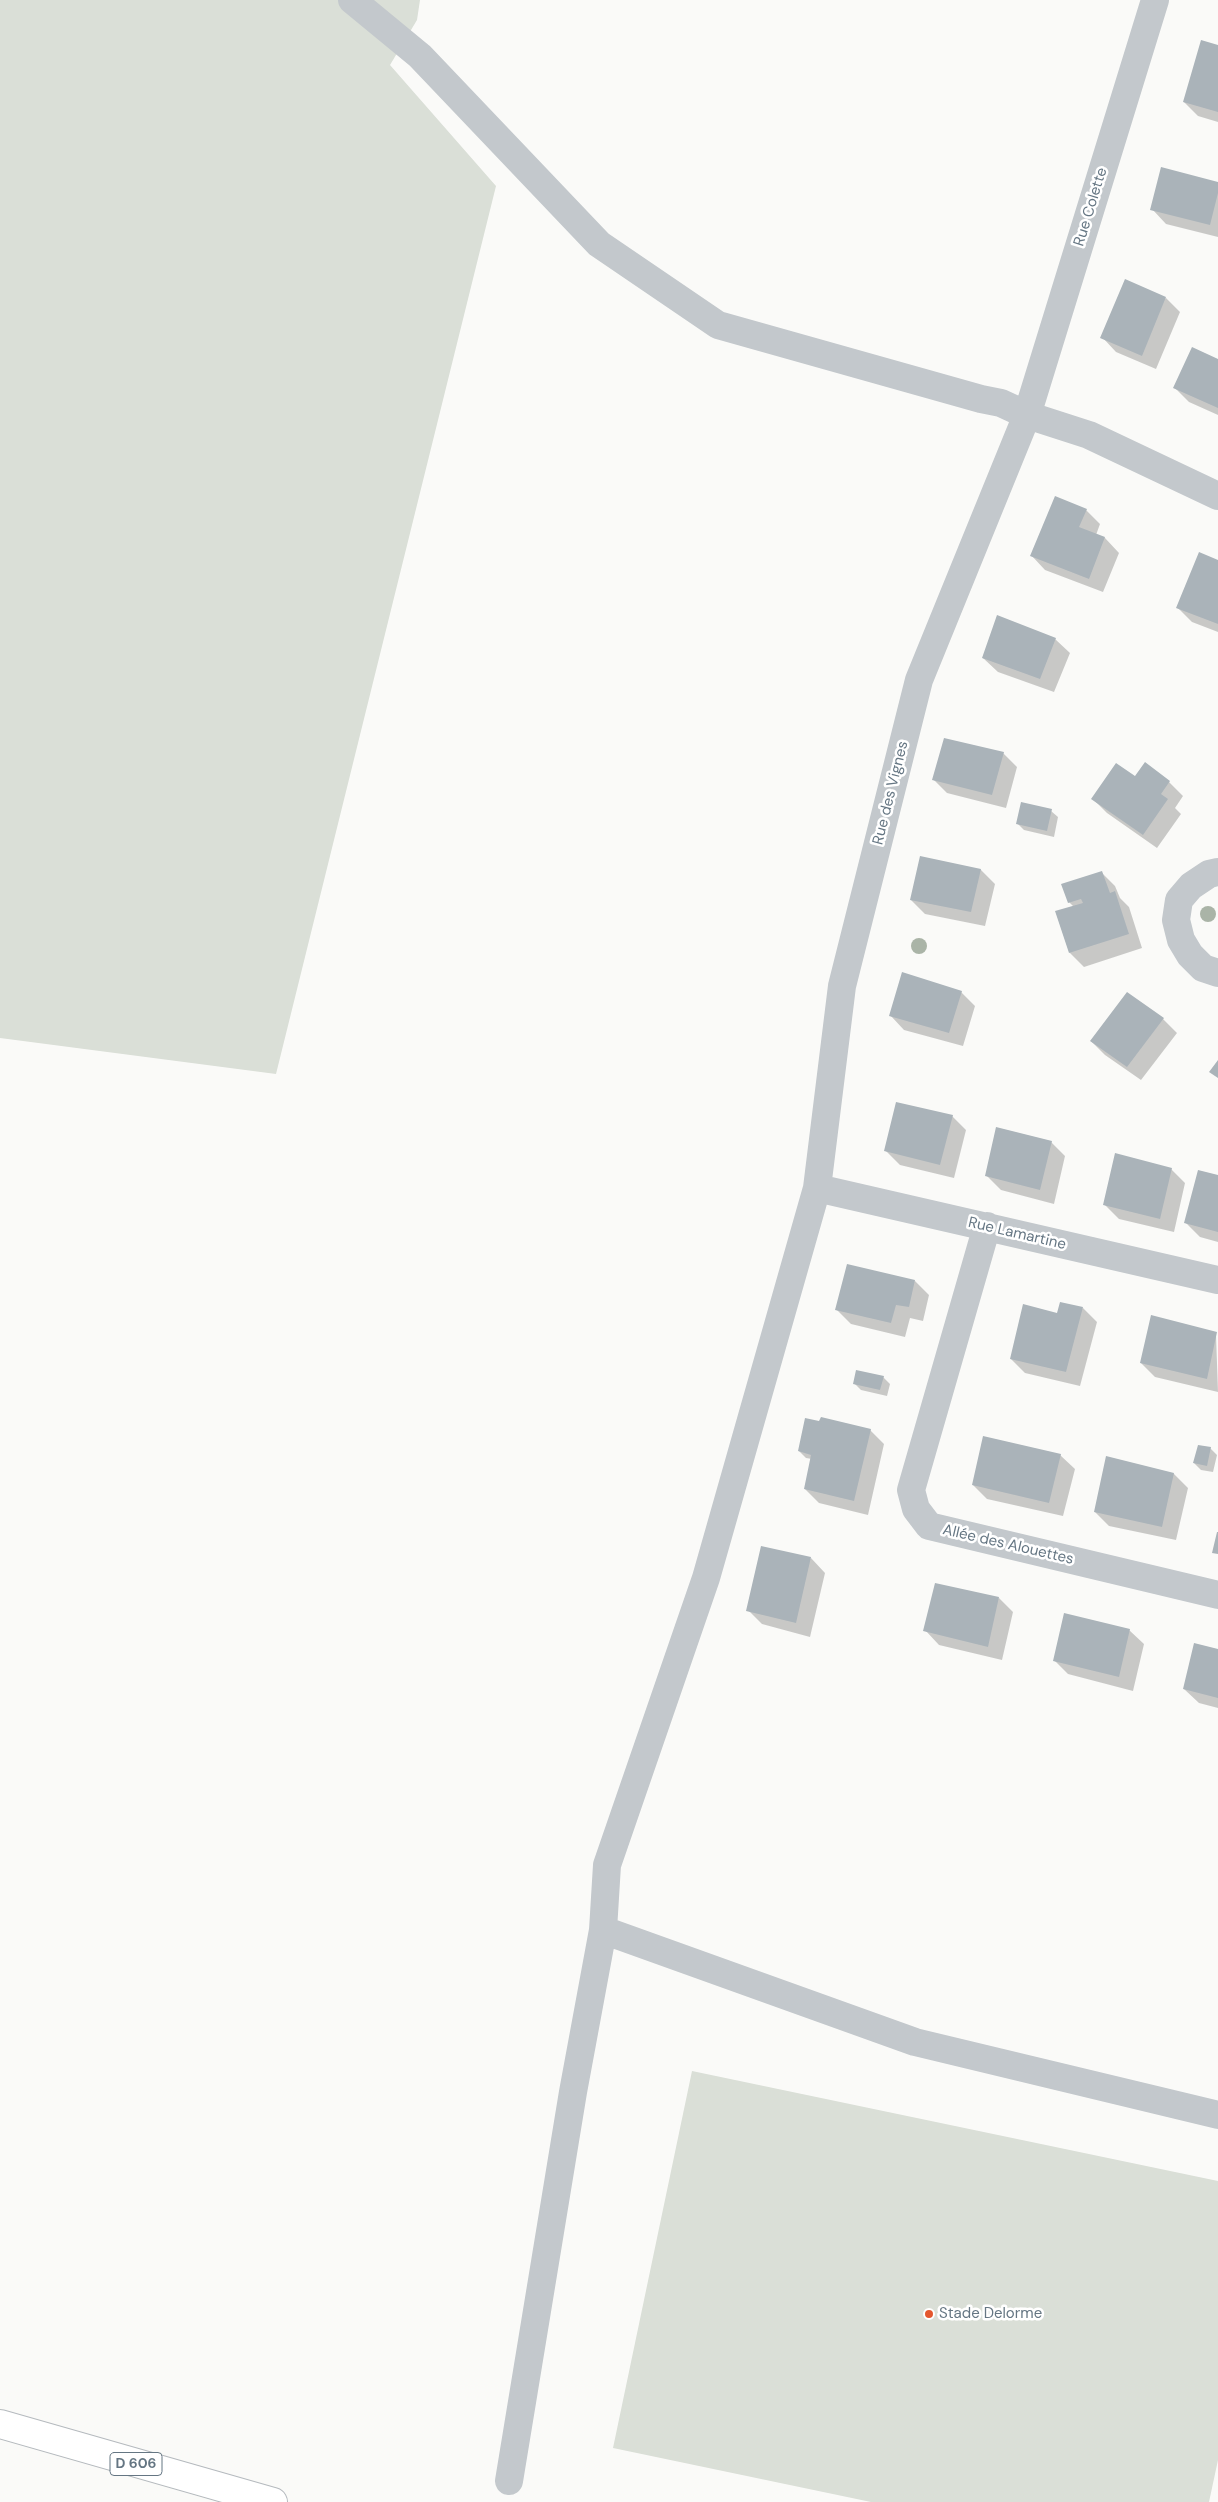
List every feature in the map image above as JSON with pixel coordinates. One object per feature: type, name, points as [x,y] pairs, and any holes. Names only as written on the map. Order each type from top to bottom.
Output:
[{"type":"main road","name":"D 606","points":[[0,2424],[273,2502]]},
{"type":"street","points":[[352,0],[420,56],[599,244],[718,325],[1001,403],[1027,415],[1089,435],[1218,496]]},
{"type":"street","name":"Rue Colette","points":[[1027,415],[1155,0]]},
{"type":"street","name":"Rue des Vignes","points":[[509,2481],[573,2092],[603,1930],[607,1865],[706,1578],[816,1188],[842,986],[918,680],[1027,415]]},
{"type":"street","points":[[1218,872],[1209,874],[1191,886],[1179,900],[1176,920],[1181,940],[1190,955],[1203,968],[1218,973]]},
{"type":"street","name":"Rue Lamartine","points":[[816,1188],[1218,1280]]},
{"type":"street","name":"Allée des Alouettes","points":[[986,1226],[911,1490],[916,1509],[929,1526],[1218,1595]]},
{"type":"street","points":[[603,1930],[916,2042],[1218,2115]]},
{"type":"shaded area","points":[[0,0],[420,0],[417,20],[390,65],[496,186],[276,1074],[0,1038]]},
{"type":"shaded area","name":"Stade Delorme","points":[[692,2071],[1218,2181],[1218,2460],[1209,2502],[871,2502],[613,2448]]},
{"type":"building","points":[[1201,40],[1218,45],[1218,112],[1183,102]]},
{"type":"building","points":[[1161,167],[1218,182],[1218,193],[1210,225],[1150,210]]},
{"type":"building","points":[[1125,279],[1166,297],[1142,356],[1100,338]]},
{"type":"building","points":[[1192,347],[1218,359],[1218,408],[1173,388]]},
{"type":"building","points":[[1055,496],[1087,509],[1079,527],[1105,537],[1089,579],[1030,556]]},
{"type":"building","points":[[1199,552],[1218,560],[1218,624],[1176,608]]},
{"type":"building","points":[[997,615],[1056,638],[1040,679],[982,658]]},
{"type":"building","points":[[944,738],[1004,752],[992,795],[932,780]]},
{"type":"building","points":[[1145,762],[1170,781],[1161,794],[1168,799],[1143,835],[1091,799],[1116,763],[1135,776]]},
{"type":"building","points":[[1021,802],[1052,809],[1047,831],[1016,824]]},
{"type":"building","points":[[920,856],[981,869],[971,912],[910,900]]},
{"type":"building","points":[[1102,871],[1110,893],[1115,891],[1129,934],[1069,953],[1055,911],[1083,903],[1081,899],[1068,903],[1061,884]]},
{"type":"building","points":[[902,972],[962,991],[949,1033],[889,1016]]},
{"type":"building","points":[[1127,992],[1164,1018],[1127,1067],[1090,1041]]},
{"type":"building","points":[[1218,1060],[1218,1078],[1209,1072]]},
{"type":"building","points":[[896,1102],[953,1115],[940,1165],[884,1151]]},
{"type":"building","points":[[996,1127],[1052,1141],[1040,1190],[985,1176]]},
{"type":"building","points":[[1115,1153],[1172,1168],[1160,1219],[1103,1205]]},
{"type":"building","points":[[1198,1170],[1218,1175],[1218,1232],[1184,1223]]},
{"type":"building","points":[[847,1264],[915,1280],[909,1307],[896,1305],[891,1323],[835,1310]]},
{"type":"building","points":[[1060,1302],[1083,1307],[1066,1372],[1010,1359],[1023,1304],[1057,1313]]},
{"type":"building","points":[[1151,1315],[1217,1332],[1207,1379],[1140,1363]]},
{"type":"building","points":[[856,1370],[884,1376],[880,1390],[853,1384]]},
{"type":"building","points":[[821,1417],[871,1429],[854,1501],[804,1489],[811,1455],[798,1451],[805,1418],[819,1421]]},
{"type":"building","points":[[983,1436],[1061,1454],[1049,1503],[972,1485]]},
{"type":"building","points":[[1198,1445],[1211,1447],[1207,1466],[1193,1463]]},
{"type":"building","points":[[1106,1456],[1174,1473],[1162,1527],[1094,1512]]},
{"type":"building","points":[[1218,1532],[1218,1554],[1212,1553]]},
{"type":"building","points":[[761,1546],[811,1557],[796,1623],[746,1611]]},
{"type":"building","points":[[935,1583],[999,1597],[988,1647],[923,1631]]},
{"type":"building","points":[[1064,1613],[1130,1629],[1119,1677],[1053,1661]]},
{"type":"building","points":[[1194,1643],[1218,1649],[1218,1698],[1183,1689]]},
{"type":"place","name":"Stade Delorme","points":[[929,2314]]}]
